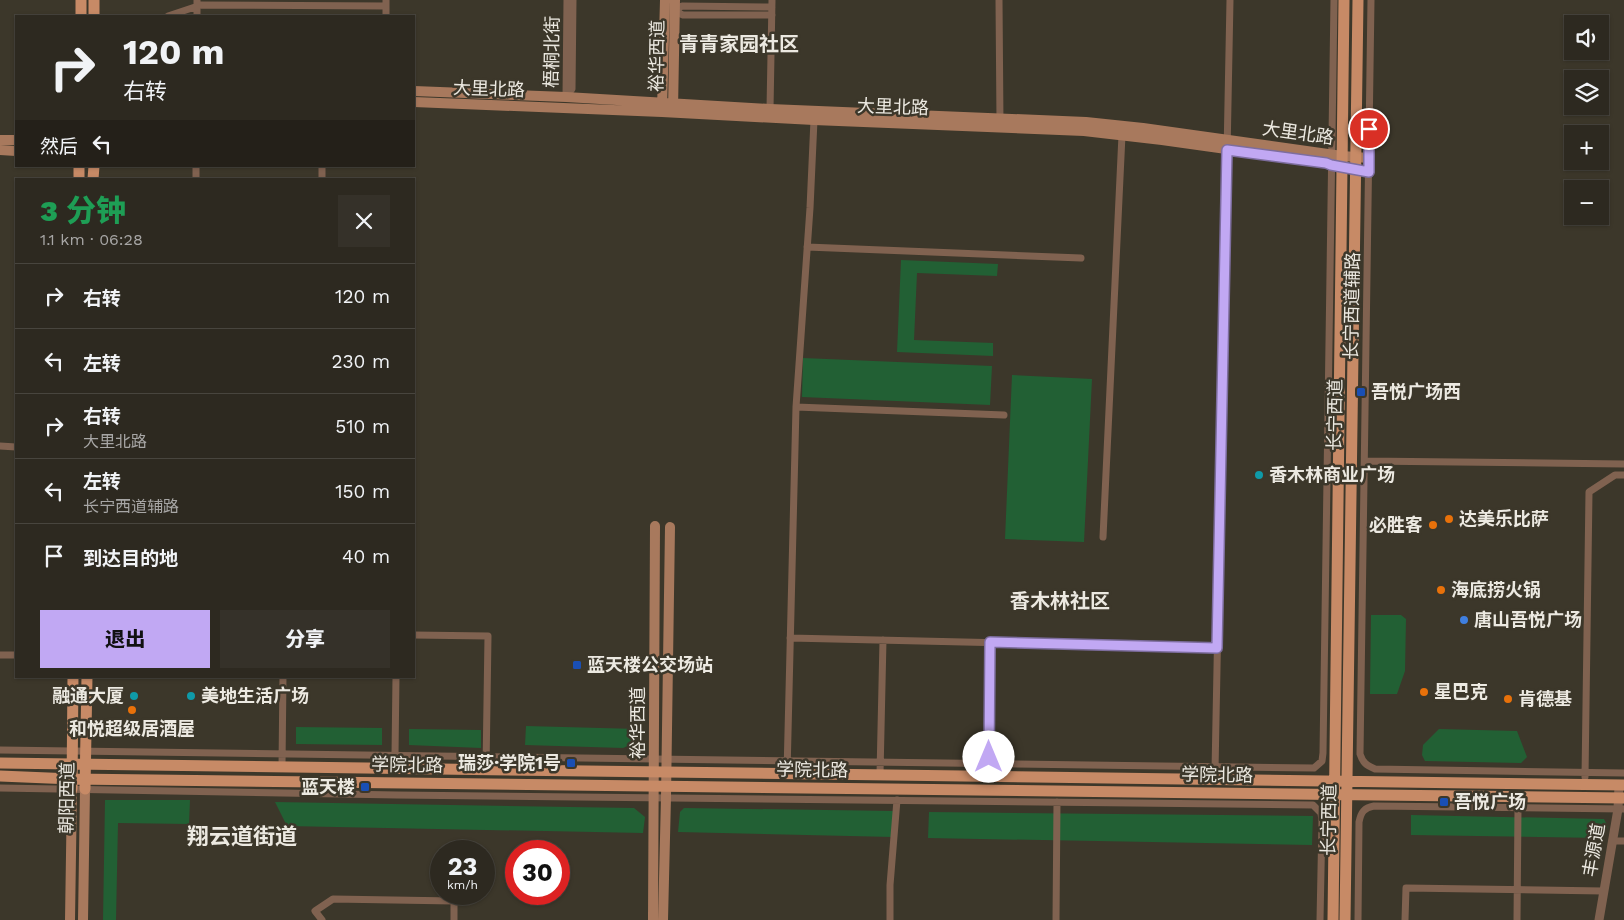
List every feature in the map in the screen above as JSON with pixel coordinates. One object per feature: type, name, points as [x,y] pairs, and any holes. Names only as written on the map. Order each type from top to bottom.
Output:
[{"type":"main road","points":[[81,0],[81,15]]},
{"type":"main road","points":[[94,0],[94,15]]},
{"type":"main road","name":"裕华西道","points":[[665,0],[668,108]]},
{"type":"main road","name":"裕华西道","points":[[668,108],[674,0]]},
{"type":"main road","name":"长宁西道","points":[[1333,920],[1335,795],[1336,160],[1344,0]]},
{"type":"main road","name":"长宁西道","points":[[1345,920],[1358,0]]},
{"type":"main road","name":"大里北路","points":[[415,91],[566,97],[668,108],[814,120],[1000,123],[1086,122],[1326,163],[1355,157],[1369,158]]},
{"type":"main road","name":"大里北路","points":[[415,102],[770,109],[1000,123],[1227,145]]},
{"type":"main road","points":[[0,140],[15,140]]},
{"type":"main road","points":[[0,150],[15,151]]},
{"type":"main road","name":"大里北路","points":[[1336,160],[1355,169],[1369,172]]},
{"type":"main road","name":"裕华西道","points":[[652,920],[655,526]]},
{"type":"main road","name":"裕华西道","points":[[663,920],[667,785],[670,527]]},
{"type":"main road","name":"朝阳西道","points":[[70,920],[73,678]]},
{"type":"main road","name":"朝阳西道","points":[[83,920],[86,678]]},
{"type":"main road","name":"学院北路","points":[[0,762],[880,774],[989,770],[1215,773],[1335,780],[1585,779],[1622,785]]},
{"type":"main road","points":[[396,782],[397,767]]},
{"type":"main road","points":[[988,796],[989,770]]},
{"type":"main road","name":"学院北路","points":[[0,776],[72,784],[396,782],[667,785],[988,796],[1347,795],[1621,803]]},
{"type":"street","name":"梧桐北街","points":[[566,97],[568,0]]},
{"type":"street","name":"梧桐北街","points":[[566,97],[572,89],[573,0]]},
{"type":"street","points":[[999,0],[1000,123]]},
{"type":"street","points":[[1215,773],[1230,0]]},
{"type":"street","name":"长宁西道辅路","points":[[1215,773],[1314,768],[1322,761],[1336,160],[1334,0]]},
{"type":"street","name":"长宁西道辅路","points":[[1371,0],[1360,754],[1362,762],[1375,769],[1585,779]]},
{"type":"street","points":[[170,15],[199,3],[386,3]]},
{"type":"street","points":[[674,11],[682,6],[772,3],[770,109]]},
{"type":"street","points":[[674,11],[683,15],[772,16]]},
{"type":"street","points":[[787,773],[796,407],[814,120]]},
{"type":"street","points":[[1103,537],[1122,135]]},
{"type":"street","points":[[807,248],[1081,258]]},
{"type":"street","points":[[796,407],[1004,415]]},
{"type":"street","points":[[0,446],[15,447]]},
{"type":"street","points":[[1365,461],[1624,464]]},
{"type":"street","points":[[1624,476],[1615,475],[1589,492],[1585,779],[1624,773]]},
{"type":"street","points":[[415,635],[488,636],[486,769]]},
{"type":"street","points":[[790,638],[1217,648]]},
{"type":"street","points":[[880,774],[883,640]]},
{"type":"street","points":[[0,750],[787,760],[880,762],[989,770],[990,642]]},
{"type":"street","points":[[0,656],[15,656]]},
{"type":"street","points":[[282,766],[283,678]]},
{"type":"street","points":[[396,678],[394,755],[397,767]]},
{"type":"street","points":[[396,782],[397,795]]},
{"type":"street","points":[[0,788],[72,784]]},
{"type":"street","points":[[85,784],[397,795],[898,800],[988,796],[1057,802],[1313,805],[1321,813],[1320,920]]},
{"type":"street","name":"丰源道","points":[[1599,920],[1612,841],[1621,803],[1622,785]]},
{"type":"street","points":[[890,920],[890,885],[898,800]]},
{"type":"street","points":[[1056,920],[1057,802]]},
{"type":"street","points":[[1358,920],[1359,822],[1361,813],[1367,807],[1518,808],[1621,803]]},
{"type":"street","points":[[1517,920],[1518,808]]},
{"type":"street","points":[[1612,841],[1624,841]]},
{"type":"street","points":[[1405,920],[1406,888],[1604,891]]},
{"type":"street","points":[[322,920],[316,911],[333,899],[454,901],[454,920]]},
{"type":"green space","points":[[901,260],[998,264],[997,276],[917,273],[914,340],[993,343],[993,356],[897,352]]},
{"type":"green space","points":[[803,358],[992,366],[990,405],[802,397]]},
{"type":"green space","points":[[1012,375],[1092,379],[1084,542],[1005,539]]},
{"type":"green space","points":[[1371,615],[1401,615],[1406,619],[1405,671],[1397,694],[1370,694]]},
{"type":"green space","points":[[526,726],[638,729],[637,738],[632,744],[623,748],[525,745]]},
{"type":"green space","points":[[296,727],[382,728],[382,745],[296,744]]},
{"type":"green space","points":[[409,729],[481,730],[481,748],[409,745]]},
{"type":"green space","points":[[1439,729],[1517,731],[1527,757],[1521,763],[1425,761],[1422,755],[1423,745]]},
{"type":"green space","points":[[105,800],[190,800],[189,824],[118,823],[116,920],[103,920]]},
{"type":"green space","points":[[275,802],[634,808],[645,817],[643,833],[287,826]]},
{"type":"green space","points":[[684,808],[893,811],[893,837],[678,832],[680,812]]},
{"type":"green space","points":[[929,812],[1313,816],[1312,845],[928,838]]},
{"type":"green space","points":[[1411,815],[1604,819],[1608,827],[1602,838],[1411,835]]},
{"type":"place","name":"吾悦广场西","points":[[1361,392]]},
{"type":"place","name":"香木林商业广场","points":[[1259,475]]},
{"type":"place","name":"达美乐比萨","points":[[1449,519]]},
{"type":"place","name":"必胜客","points":[[1433,525]]},
{"type":"place","name":"海底捞火锅","points":[[1441,590]]},
{"type":"place","name":"唐山吾悦广场","points":[[1464,620]]},
{"type":"place","name":"蓝天楼公交场站","points":[[577,665]]},
{"type":"place","name":"星巴克","points":[[1424,692]]},
{"type":"place","name":"融通大厦","points":[[134,696]]},
{"type":"place","name":"美地生活广场","points":[[191,696]]},
{"type":"place","name":"肯德基","points":[[1508,699]]},
{"type":"place","name":"和悦超级居酒屋","points":[[132,710]]},
{"type":"place","name":"瑞莎·学院1号","points":[[571,763]]},
{"type":"place","name":"蓝天楼","points":[[365,787]]},
{"type":"place","name":"吾悦广场","points":[[1444,802]]},
{"type":"district","name":"青青家园社区","points":[[739,44]]},
{"type":"district","name":"香木林社区","points":[[1060,601]]},
{"type":"district","name":"翔云道街道","points":[[242,836]]},
{"type":"route","points":[[989,757],[990,642],[1217,648],[1227,150],[1326,163],[1369,172],[1369,129]]}]
